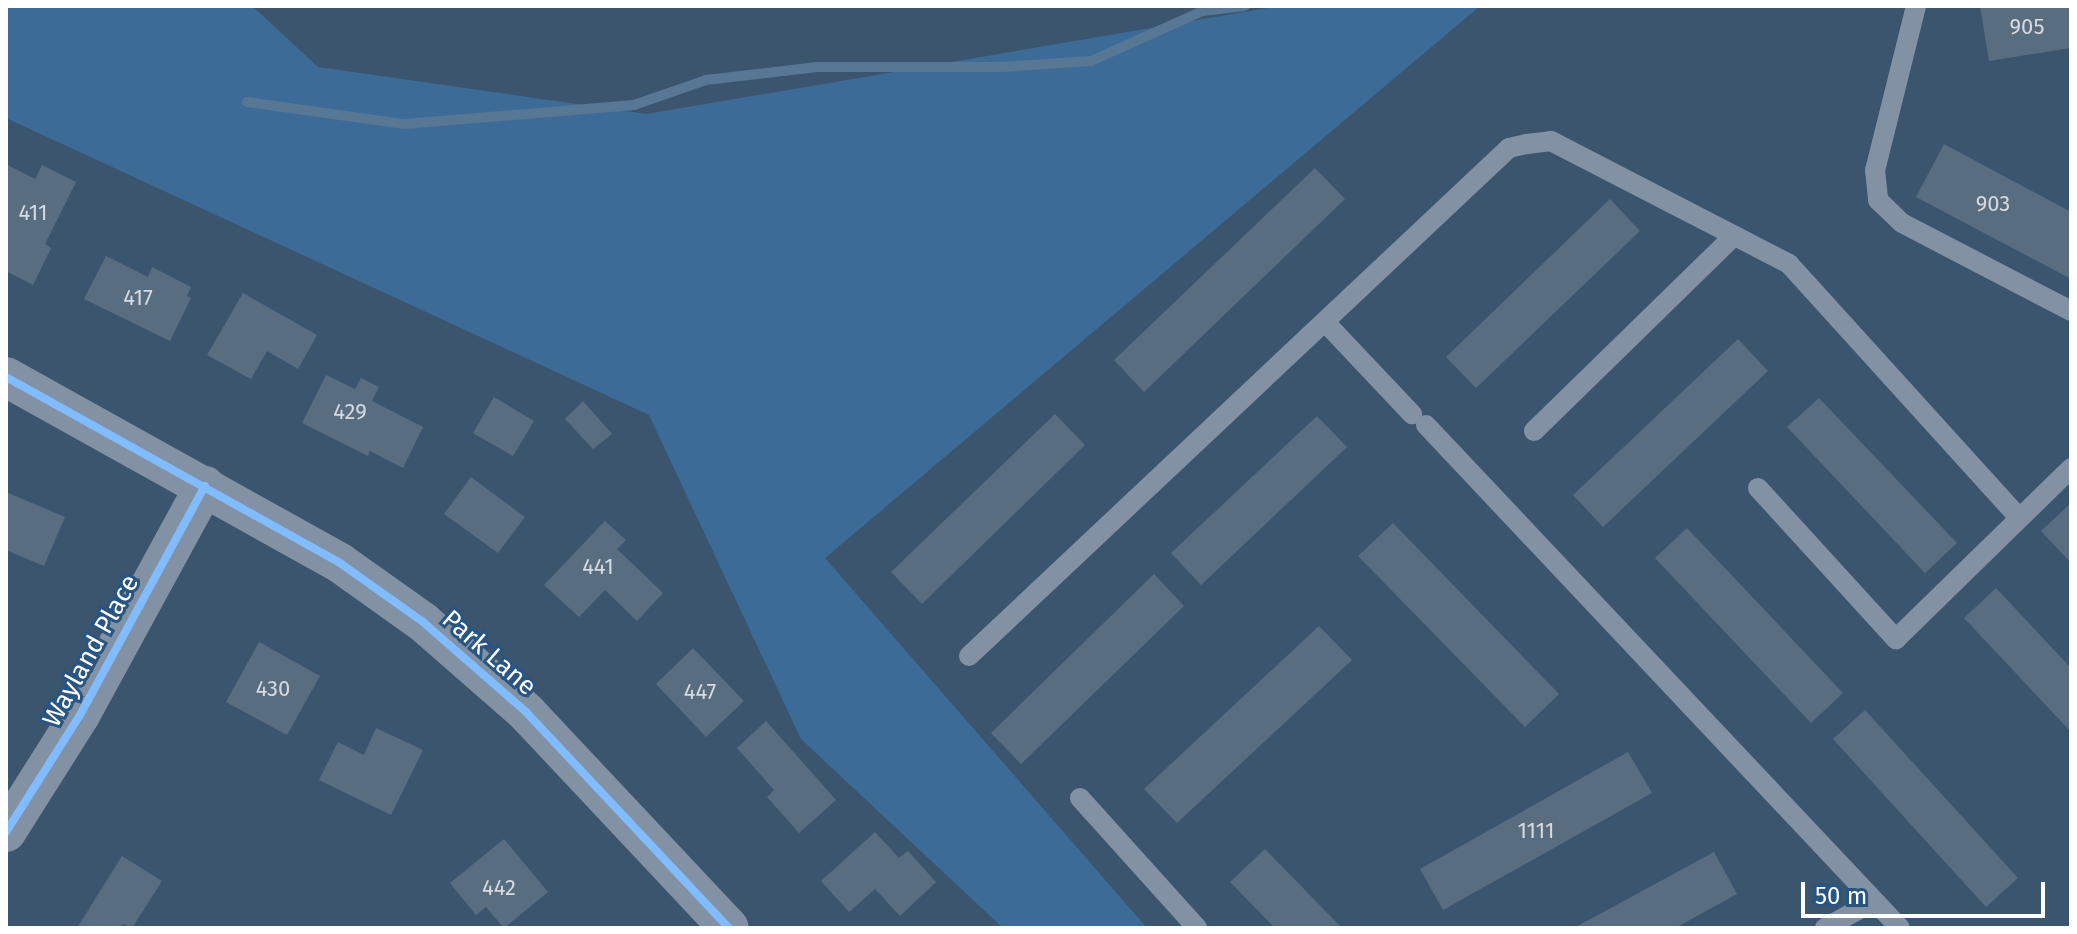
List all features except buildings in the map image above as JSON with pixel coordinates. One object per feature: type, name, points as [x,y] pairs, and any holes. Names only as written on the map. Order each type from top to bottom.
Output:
[{"type":"street","name":"Park Lane","points":[[6,377],[340,563],[423,622],[526,712],[729,928]]},
{"type":"street","name":"Wayland Place","points":[[6,832],[80,715],[205,486]]},
{"type":"lane","points":[[1916,6],[1875,170],[1878,200],[1902,223],[2071,311]]},
{"type":"lane","points":[[969,656],[1509,148],[1527,144],[1551,141],[1789,264],[2019,518]]},
{"type":"lane","points":[[1534,431],[1734,236]]},
{"type":"lane","points":[[1325,322],[1900,928]]},
{"type":"lane","points":[[1758,488],[1896,639],[2071,468]]},
{"type":"lane","points":[[1080,798],[1197,928]]},
{"type":"lane","points":[[1825,928],[1874,901]]},
{"type":"shaded area","points":[[6,6],[252,6],[318,67],[647,114],[1280,6],[1480,6],[825,558],[1147,928],[1003,928],[801,739],[649,415],[6,118]]},
{"type":"waterway","points":[[247,102],[404,124],[634,105],[706,80],[817,67],[1001,67],[1091,61],[1203,11],[1245,6]]},
{"type":"cycle path","points":[[6,377],[340,563],[423,622],[526,712],[729,928]]},
{"type":"cycle path","points":[[6,832],[80,715],[205,486]]}]
